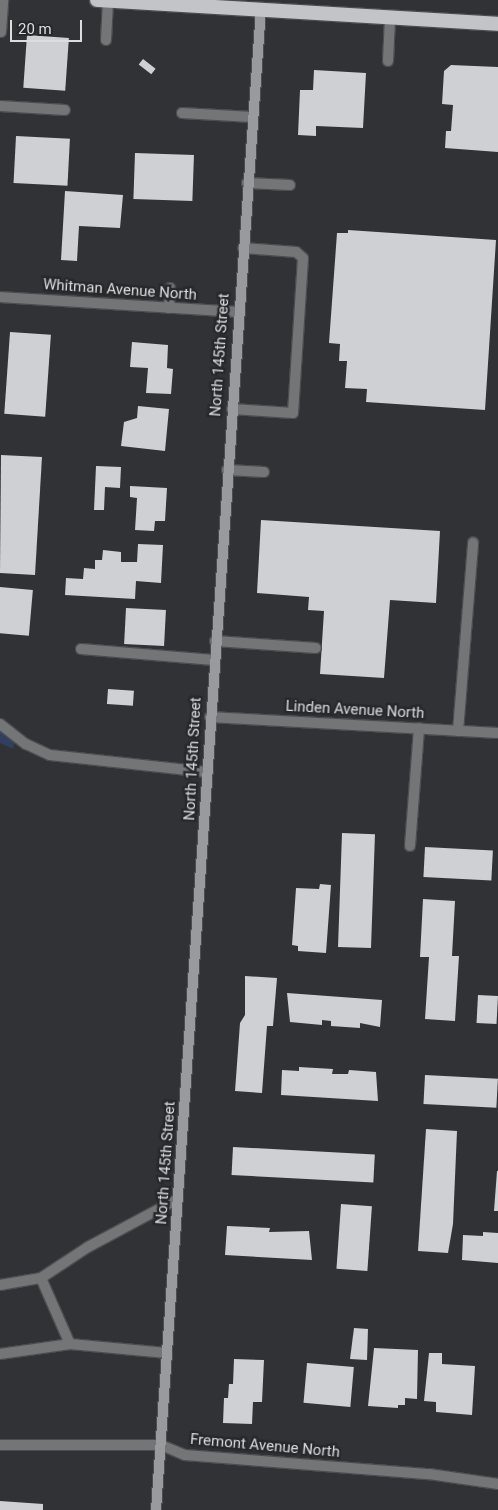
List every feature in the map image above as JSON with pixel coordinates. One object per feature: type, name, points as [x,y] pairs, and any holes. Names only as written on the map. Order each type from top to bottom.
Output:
[{"type":"highway","points":[[102,0],[498,24]]},
{"type":"main road","name":"North 145th Street","points":[[156,1510],[201,891],[206,772],[247,183],[262,10]]},
{"type":"street","points":[[1,32],[3,0]]},
{"type":"street","points":[[102,0],[106,40]]},
{"type":"street","points":[[388,61],[390,18]]},
{"type":"street","points":[[0,106],[66,110]]},
{"type":"street","points":[[182,113],[252,118]]},
{"type":"street","points":[[247,183],[290,185]]},
{"type":"street","points":[[232,409],[293,412],[303,258],[296,252],[243,248]]},
{"type":"street","points":[[169,308],[170,288]]},
{"type":"street","name":"Whitman Avenue North","points":[[0,297],[238,312]]},
{"type":"street","points":[[227,470],[264,472]]},
{"type":"street","points":[[458,731],[473,542]]},
{"type":"street","points":[[215,641],[316,648]]},
{"type":"street","points":[[81,649],[214,660]]},
{"type":"street","name":"Linden Avenue North","points":[[210,717],[498,733]]},
{"type":"street","points":[[0,724],[38,751],[67,759],[206,772]]},
{"type":"street","points":[[410,846],[419,728]]},
{"type":"street","points":[[0,1285],[41,1278],[88,1247],[178,1199]]},
{"type":"street","points":[[41,1278],[70,1344]]},
{"type":"street","points":[[0,1354],[70,1344],[167,1353]]},
{"type":"street","name":"Fremont Avenue North","points":[[0,1445],[161,1445],[186,1455],[429,1474],[498,1484]]},
{"type":"shaded area","points":[[0,727],[16,737],[13,749],[0,743]]},
{"type":"building","points":[[27,35],[69,38],[65,91],[23,88]]},
{"type":"building","points":[[143,59],[156,69],[151,74],[139,65]]},
{"type":"building","points":[[451,65],[498,67],[498,152],[445,148],[446,131],[451,131],[453,105],[442,104],[444,71]]},
{"type":"building","points":[[314,70],[366,73],[363,128],[316,126],[316,136],[298,135],[300,90],[313,90]]},
{"type":"building","points":[[16,136],[70,139],[67,186],[14,183]]},
{"type":"building","points":[[135,153],[194,155],[192,201],[133,199]]},
{"type":"building","points":[[65,191],[123,195],[120,228],[79,226],[77,261],[61,260]]},
{"type":"building","points":[[348,230],[496,240],[485,410],[366,402],[367,389],[345,388],[347,361],[339,361],[340,344],[329,343],[337,233],[348,233]]},
{"type":"building","points":[[10,332],[51,335],[45,417],[4,414]]},
{"type":"building","points":[[132,342],[168,345],[167,368],[173,369],[171,394],[146,393],[148,368],[130,367]]},
{"type":"building","points":[[138,406],[169,409],[165,451],[121,446],[124,422],[137,418]]},
{"type":"building","points":[[1,455],[42,457],[35,575],[0,573]]},
{"type":"building","points":[[96,466],[121,467],[120,488],[105,487],[104,510],[94,510]]},
{"type":"building","points":[[130,486],[167,488],[165,521],[155,521],[154,531],[135,530],[137,498],[130,497]]},
{"type":"building","points":[[261,520],[440,531],[436,603],[390,600],[384,678],[320,674],[324,611],[308,610],[309,597],[257,593]]},
{"type":"building","points":[[138,544],[163,545],[161,583],[136,581],[135,599],[65,595],[66,578],[83,579],[84,568],[95,569],[95,560],[102,560],[103,550],[121,552],[121,562],[137,562]]},
{"type":"building","points":[[0,587],[33,590],[29,636],[0,633]]},
{"type":"building","points":[[126,608],[166,610],[164,646],[124,644]]},
{"type":"building","points":[[108,689],[134,691],[133,706],[107,704]]},
{"type":"building","points":[[342,833],[375,834],[371,948],[338,947]]},
{"type":"building","points":[[425,847],[493,851],[491,881],[423,877]]},
{"type":"building","points":[[320,884],[331,885],[326,953],[298,951],[298,946],[292,945],[296,888],[319,889]]},
{"type":"building","points":[[423,899],[455,901],[452,956],[459,956],[455,1021],[425,1019],[429,957],[420,957]]},
{"type":"building","points":[[245,976],[277,978],[273,1026],[267,1026],[262,1093],[235,1091],[240,1023],[245,1015]]},
{"type":"building","points":[[287,993],[382,1000],[380,1027],[360,1023],[360,1028],[331,1026],[331,1021],[322,1020],[322,1025],[290,1022]]},
{"type":"building","points":[[478,995],[498,996],[497,1024],[477,1023]]},
{"type":"building","points":[[299,1067],[333,1069],[332,1074],[348,1074],[349,1070],[376,1072],[378,1101],[281,1095],[282,1070],[299,1071]]},
{"type":"building","points":[[425,1075],[498,1079],[496,1108],[423,1104]]},
{"type":"building","points":[[426,1129],[457,1131],[453,1224],[448,1253],[418,1251]]},
{"type":"building","points":[[233,1147],[375,1154],[373,1182],[232,1175]]},
{"type":"building","points":[[497,1171],[498,1211],[494,1211]]},
{"type":"building","points":[[341,1204],[372,1206],[367,1271],[336,1269]]},
{"type":"building","points":[[227,1226],[270,1228],[269,1232],[309,1231],[312,1260],[225,1255]]},
{"type":"building","points":[[483,1232],[498,1233],[498,1263],[462,1260],[463,1235],[483,1236]]},
{"type":"building","points":[[354,1328],[368,1329],[367,1360],[350,1359]]},
{"type":"building","points":[[374,1348],[418,1350],[417,1399],[405,1398],[405,1405],[398,1405],[398,1408],[368,1406]]},
{"type":"building","points":[[429,1353],[442,1353],[442,1364],[475,1366],[472,1415],[436,1412],[436,1402],[424,1401]]},
{"type":"building","points":[[234,1359],[264,1360],[262,1402],[253,1402],[252,1424],[223,1423],[224,1398],[228,1398],[229,1384],[233,1384]]},
{"type":"building","points":[[307,1363],[354,1367],[350,1407],[304,1403]]},
{"type":"building","points":[[0,1501],[43,1504],[43,1510],[0,1510]]}]
